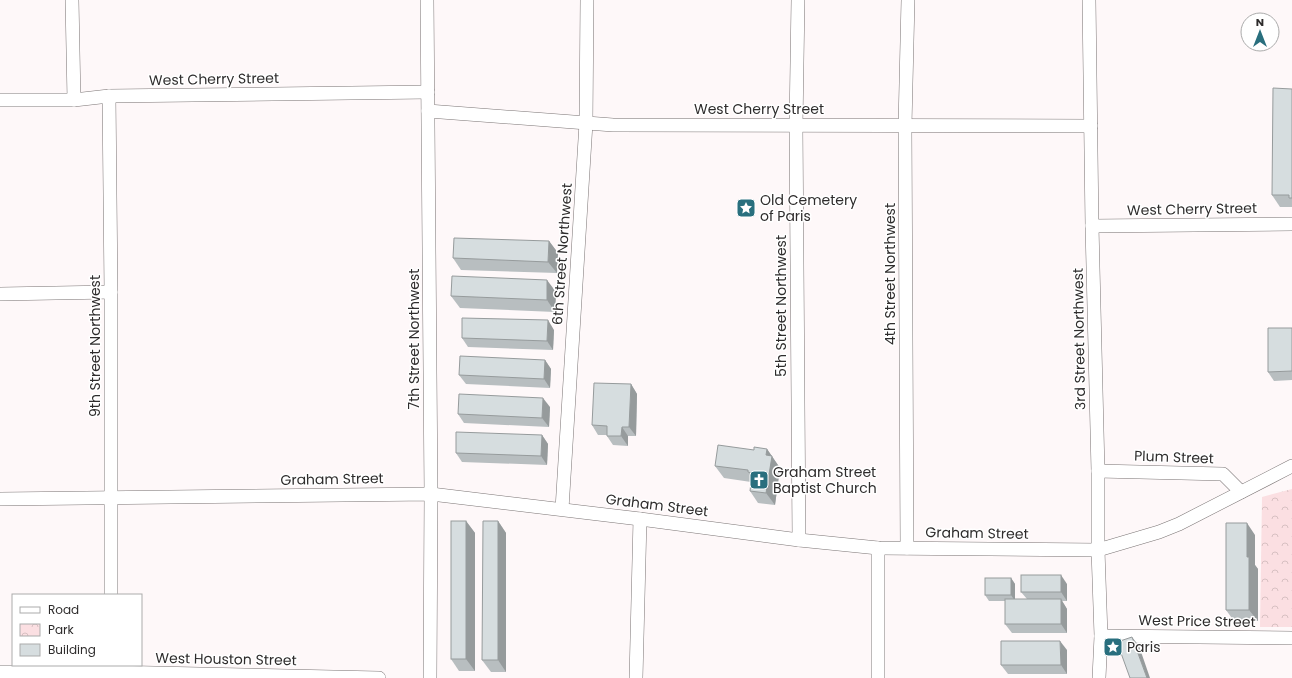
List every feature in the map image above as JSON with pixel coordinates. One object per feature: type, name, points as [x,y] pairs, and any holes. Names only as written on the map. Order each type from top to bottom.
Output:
[{"type":"street","points":[[72,0],[74,100]]},
{"type":"street","name":"7th Street Northwest","points":[[427,0],[431,494],[430,678]]},
{"type":"street","name":"6th Street Northwest","points":[[562,509],[586,123],[587,0]]},
{"type":"street","name":"5th Street Northwest","points":[[798,0],[796,126],[799,540]]},
{"type":"street","name":"4th Street Northwest","points":[[908,0],[905,125],[908,548]]},
{"type":"street","name":"3rd Street Northwest","points":[[1089,0],[1092,226],[1098,471],[1098,550],[1101,636],[1099,678]]},
{"type":"street","name":"West Cherry Street","points":[[0,100],[74,100],[109,96],[428,92]]},
{"type":"street","name":"9th Street Northwest","points":[[109,96],[111,292],[111,594]]},
{"type":"street","name":"West Cherry Street","points":[[428,111],[613,125],[1091,126]]},
{"type":"street","name":"West Cherry Street","points":[[1092,226],[1292,224]]},
{"type":"street","points":[[0,294],[111,292]]},
{"type":"street","name":"Graham Street","points":[[0,499],[431,494],[562,509],[799,540],[878,548],[1098,550],[1159,532],[1179,524],[1292,466]]},
{"type":"street","name":"Plum Street","points":[[1098,471],[1223,474],[1241,492]]},
{"type":"street","points":[[636,678],[640,519]]},
{"type":"street","points":[[878,548],[878,678]]},
{"type":"street","name":"West Price Street","points":[[1101,636],[1292,638]]},
{"type":"street","name":"West Houston Street","points":[[0,672],[110,672],[379,678]]},
{"type":"green space","points":[[1292,489],[1292,627],[1260,627],[1262,497]]},
{"type":"building","points":[[1273,88],[1292,89],[1292,198],[1289,198],[1289,195],[1272,195]]},
{"type":"building","points":[[454,238],[549,241],[548,262],[453,258]]},
{"type":"building","points":[[452,276],[547,280],[547,300],[451,296]]},
{"type":"building","points":[[462,318],[548,320],[547,341],[462,338]]},
{"type":"building","points":[[1268,328],[1292,328],[1292,371],[1268,372]]},
{"type":"building","points":[[460,356],[545,360],[544,379],[459,375]]},
{"type":"building","points":[[594,383],[631,384],[629,427],[622,427],[621,436],[607,436],[607,426],[592,425]]},
{"type":"building","points":[[459,394],[543,398],[542,418],[458,414]]},
{"type":"building","points":[[456,432],[542,435],[541,456],[456,453]]},
{"type":"building","points":[[718,445],[754,450],[754,447],[767,449],[766,455],[772,456],[766,493],[750,491],[752,473],[748,472],[748,470],[715,466]]},
{"type":"building","points":[[451,521],[466,521],[466,659],[451,659]]},
{"type":"building","points":[[483,521],[498,521],[498,660],[482,660]]},
{"type":"building","points":[[1226,523],[1247,523],[1247,557],[1249,557],[1249,610],[1226,610]]},
{"type":"building","points":[[1021,575],[1061,575],[1061,592],[1021,592]]},
{"type":"building","points":[[985,578],[1011,578],[1011,595],[985,595]]},
{"type":"building","points":[[1005,599],[1061,599],[1061,624],[1005,624]]},
{"type":"building","points":[[1132,637],[1147,678],[1130,678],[1117,642]]},
{"type":"building","points":[[1001,641],[1060,641],[1061,665],[1001,665]]},
{"type":"place","name":"Old Cemetery of Paris","points":[[746,208]]},
{"type":"place","name":"Graham Street Baptist Church","points":[[759,480]]},
{"type":"place","name":"Paris","points":[[1113,647]]}]
